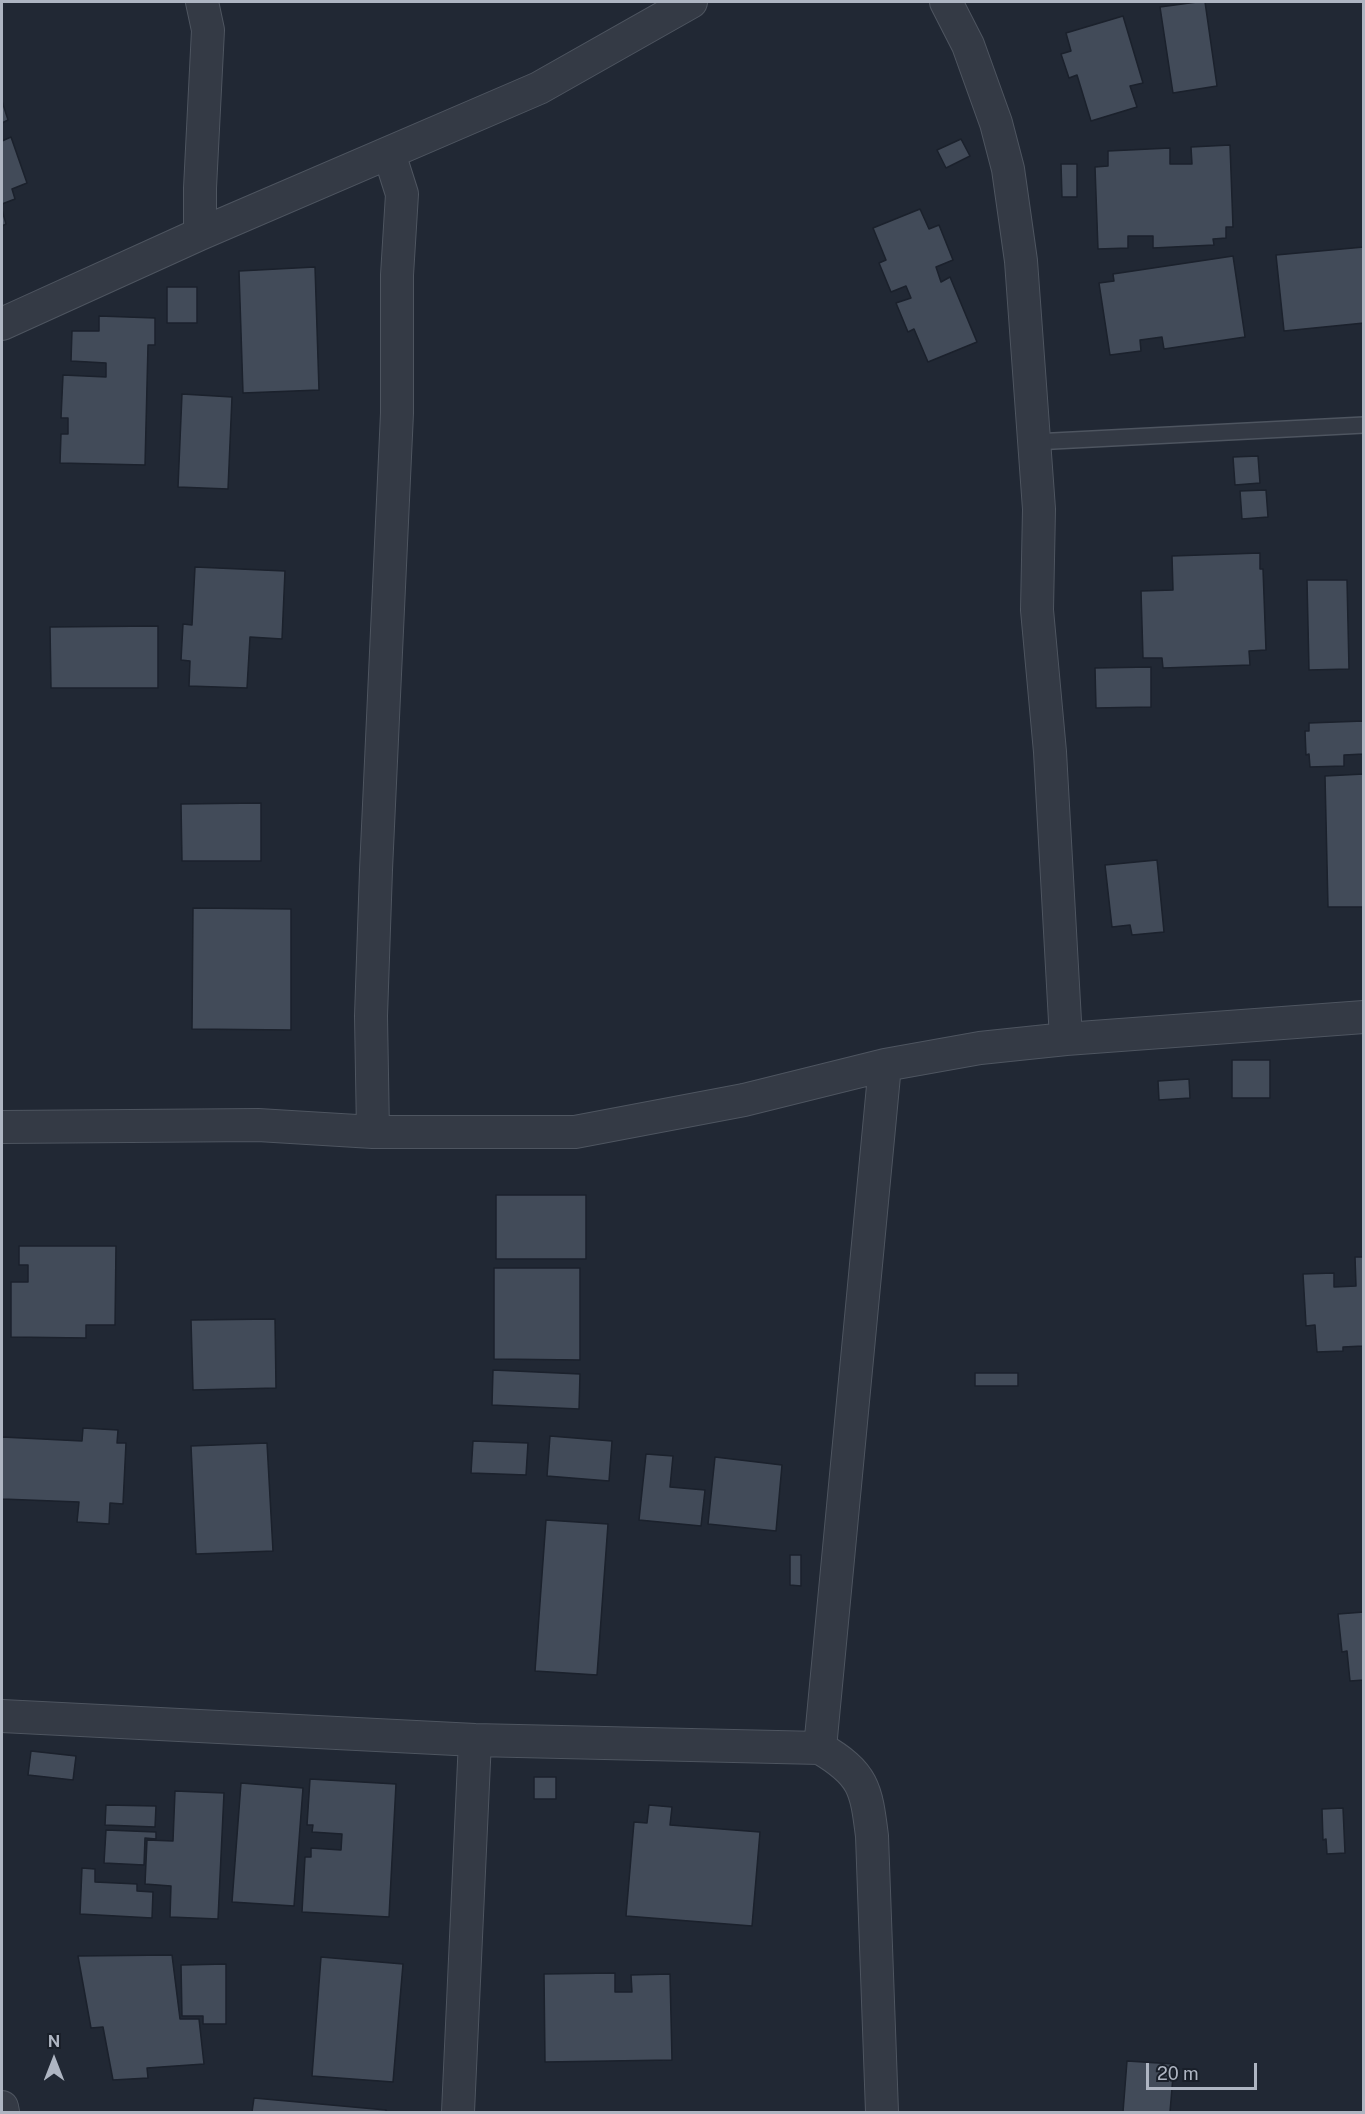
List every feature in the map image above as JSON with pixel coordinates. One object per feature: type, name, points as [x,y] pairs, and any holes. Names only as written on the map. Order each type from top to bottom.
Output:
[{"type":"street","points":[[200,234],[200,188],[208,30],[202,2]]},
{"type":"street","points":[[2,324],[200,234],[539,88],[691,2]]},
{"type":"street","points":[[946,2],[968,45],[992,112],[1008,169],[1021,261],[1039,509],[1037,610],[1050,752],[1066,1039]]},
{"type":"street","points":[[373,1132],[371,1016],[397,413],[397,275],[402,194],[389,153]]},
{"type":"street","points":[[2,1127],[258,1125],[373,1132],[575,1132],[744,1100],[885,1065],[980,1048],[1066,1039],[1364,1017]]},
{"type":"street","points":[[820,1748],[885,1065]]},
{"type":"street","points":[[2,1716],[475,1740],[820,1748],[840,1759],[857,1777],[866,1795],[872,1836],[882,2112]]},
{"type":"street","points":[[458,2112],[475,1740]]},
{"type":"street","points":[[2,2107],[3,2112]]},
{"type":"lane","points":[[1034,442],[1364,425]]},
{"type":"building","points":[[1205,2],[1217,86],[1173,93],[1160,7]]},
{"type":"building","points":[[1123,16],[1143,83],[1130,86],[1137,107],[1091,121],[1077,75],[1069,78],[1061,54],[1071,51],[1066,33]]},
{"type":"building","points":[[2,101],[8,120],[2,123]]},
{"type":"building","points":[[11,137],[27,183],[12,189],[15,199],[2,204],[2,141]]},
{"type":"building","points":[[961,139],[970,156],[946,168],[937,150]]},
{"type":"building","points":[[1230,145],[1233,227],[1226,227],[1226,238],[1213,239],[1214,245],[1153,248],[1153,236],[1128,236],[1128,248],[1098,249],[1095,167],[1108,166],[1108,151],[1170,148],[1170,164],[1192,164],[1191,147]]},
{"type":"building","points":[[1061,164],[1077,164],[1077,197],[1062,197]]},
{"type":"building","points":[[920,209],[929,229],[939,225],[953,260],[936,267],[941,282],[950,277],[977,342],[928,362],[914,329],[908,332],[896,303],[911,298],[906,286],[891,292],[879,263],[886,260],[873,228]]},
{"type":"building","points":[[2,210],[6,224],[2,226]]},
{"type":"building","points":[[1364,247],[1364,323],[1284,331],[1276,255]]},
{"type":"building","points":[[1233,256],[1245,337],[1164,349],[1162,337],[1140,340],[1141,351],[1110,355],[1099,283],[1114,281],[1113,274]]},
{"type":"building","points":[[315,267],[319,390],[243,393],[239,271]]},
{"type":"building","points":[[167,287],[197,287],[197,323],[167,323]]},
{"type":"building","points":[[99,316],[155,318],[155,345],[148,345],[145,465],[60,463],[61,434],[68,434],[68,418],[61,418],[63,375],[106,377],[106,363],[71,361],[72,331],[99,331]]},
{"type":"building","points":[[182,394],[232,397],[228,489],[178,487]]},
{"type":"building","points":[[1258,456],[1260,483],[1235,485],[1233,457]]},
{"type":"building","points":[[1266,490],[1268,517],[1242,519],[1240,491]]},
{"type":"building","points":[[1260,553],[1260,569],[1263,569],[1266,650],[1249,651],[1250,665],[1163,668],[1162,658],[1143,658],[1141,591],[1173,590],[1172,556]]},
{"type":"building","points":[[195,567],[285,571],[282,639],[250,637],[247,688],[189,686],[190,661],[181,660],[183,624],[192,625]]},
{"type":"building","points":[[1307,580],[1347,580],[1349,669],[1309,670]]},
{"type":"building","points":[[158,626],[158,688],[51,688],[50,627]]},
{"type":"building","points":[[1151,667],[1151,707],[1096,708],[1095,668]]},
{"type":"building","points":[[1364,721],[1364,754],[1344,755],[1344,766],[1310,767],[1309,754],[1306,755],[1305,731],[1309,731],[1309,723]]},
{"type":"building","points":[[1364,774],[1364,907],[1328,907],[1325,776]]},
{"type":"building","points":[[261,803],[261,861],[182,861],[181,804]]},
{"type":"building","points":[[1157,860],[1164,932],[1132,935],[1130,925],[1112,927],[1105,865]]},
{"type":"building","points":[[193,908],[291,909],[291,1030],[192,1029]]},
{"type":"building","points":[[1232,1060],[1270,1060],[1270,1098],[1232,1098]]},
{"type":"building","points":[[1189,1079],[1190,1098],[1159,1100],[1158,1081]]},
{"type":"building","points":[[496,1195],[586,1195],[586,1259],[496,1259]]},
{"type":"building","points":[[19,1246],[116,1246],[115,1325],[86,1325],[86,1338],[11,1337],[11,1282],[28,1282],[28,1265],[19,1265]]},
{"type":"building","points":[[1355,1257],[1364,1257],[1363,1346],[1343,1347],[1343,1351],[1317,1352],[1315,1325],[1306,1326],[1303,1274],[1334,1273],[1334,1287],[1356,1286]]},
{"type":"building","points":[[494,1268],[580,1268],[580,1360],[494,1359]]},
{"type":"building","points":[[275,1319],[276,1388],[193,1390],[191,1320]]},
{"type":"building","points":[[493,1370],[580,1374],[579,1409],[492,1405]]},
{"type":"building","points":[[975,1373],[1018,1373],[1018,1386],[975,1386]]},
{"type":"building","points":[[83,1428],[118,1430],[117,1443],[126,1443],[123,1504],[110,1503],[109,1524],[77,1522],[79,1502],[2,1499],[2,1437],[82,1441]]},
{"type":"building","points":[[550,1436],[612,1441],[609,1481],[547,1476]]},
{"type":"building","points":[[473,1441],[528,1443],[526,1475],[471,1473]]},
{"type":"building","points":[[267,1443],[273,1551],[196,1554],[191,1446]]},
{"type":"building","points":[[646,1454],[673,1456],[670,1487],[705,1490],[701,1526],[639,1520]]},
{"type":"building","points":[[715,1457],[782,1465],[776,1531],[708,1524]]},
{"type":"building","points":[[546,1520],[608,1524],[597,1675],[535,1671]]},
{"type":"building","points":[[790,1555],[801,1555],[801,1586],[790,1585]]},
{"type":"building","points":[[1364,1612],[1364,1680],[1350,1681],[1347,1651],[1342,1652],[1338,1614]]},
{"type":"building","points":[[31,1751],[76,1756],[73,1780],[28,1775]]},
{"type":"building","points":[[534,1777],[556,1777],[556,1799],[534,1799]]},
{"type":"building","points":[[310,1779],[396,1784],[389,1917],[302,1912],[305,1857],[311,1857],[311,1848],[341,1850],[342,1834],[312,1832],[313,1825],[307,1825]]},
{"type":"building","points":[[241,1783],[303,1788],[294,1906],[232,1902]]},
{"type":"building","points":[[175,1791],[224,1793],[218,1919],[170,1917],[171,1886],[145,1884],[147,1840],[173,1841]]},
{"type":"building","points":[[106,1805],[156,1806],[155,1827],[105,1825]]},
{"type":"building","points":[[649,1805],[672,1807],[670,1825],[760,1832],[752,1926],[626,1916],[634,1822],[647,1823]]},
{"type":"building","points":[[1343,1808],[1345,1853],[1327,1854],[1326,1839],[1323,1840],[1322,1809]]},
{"type":"building","points":[[106,1830],[156,1832],[156,1839],[145,1838],[144,1865],[104,1863]]},
{"type":"building","points":[[82,1868],[95,1869],[95,1882],[137,1884],[137,1891],[153,1892],[152,1918],[80,1914]]},
{"type":"building","points":[[172,1955],[180,2019],[199,2019],[204,2064],[147,2068],[148,2078],[113,2080],[103,2027],[91,2028],[78,1956]]},
{"type":"building","points":[[321,1957],[403,1964],[393,2082],[312,2076]]},
{"type":"building","points":[[226,1964],[226,2024],[203,2024],[203,2016],[182,2016],[181,1965]]},
{"type":"building","points":[[615,1973],[615,1992],[632,1992],[631,1975],[670,1974],[672,2060],[545,2062],[544,1974]]},
{"type":"building","points":[[1127,2061],[1174,2064],[1170,2112],[1123,2112]]},
{"type":"building","points":[[254,2098],[386,2110],[386,2112],[252,2112]]}]
